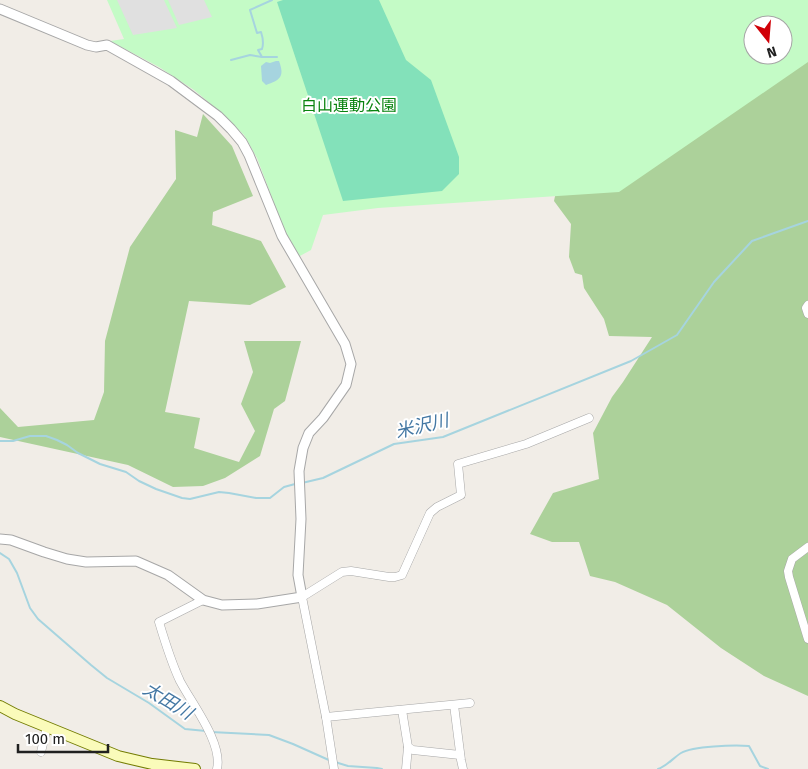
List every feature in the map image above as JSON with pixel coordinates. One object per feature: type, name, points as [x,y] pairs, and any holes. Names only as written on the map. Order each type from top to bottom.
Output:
[{"type":"main road","points":[[0,706],[15,714],[118,756],[152,764],[195,769]]},
{"type":"street","points":[[0,9],[87,45],[96,47],[107,45],[171,82],[218,116],[242,142],[282,236],[345,344],[351,364],[346,385],[323,418],[309,433],[303,448],[299,471],[301,519],[298,575],[326,717],[334,769]]},
{"type":"street","points":[[808,306],[806,308],[808,314]]},
{"type":"street","points":[[0,539],[10,540],[67,559],[86,562],[136,562],[168,575],[203,600],[222,605],[257,604],[302,597],[342,572],[351,571],[389,577],[396,577],[402,574],[430,513],[437,507],[461,495],[458,464],[526,444],[589,418]]},
{"type":"street","points":[[808,547],[792,558],[788,571],[808,639]]},
{"type":"street","points":[[203,600],[159,622],[170,659],[215,743],[217,769]]},
{"type":"street","points":[[326,717],[470,703]]},
{"type":"street","points":[[454,705],[463,769]]},
{"type":"street","points":[[402,710],[408,748],[406,769]]},
{"type":"street","points":[[41,752],[46,727]]},
{"type":"street","points":[[408,748],[460,755]]},
{"type":"green space","name":"白山運動公園","points":[[107,0],[808,0],[808,62],[619,192],[378,208],[323,215],[311,250],[298,257],[286,235],[257,158],[244,135],[194,90],[159,67],[110,41],[124,39]]},
{"type":"green space","points":[[283,0],[379,0],[406,60],[431,80],[459,157],[459,174],[442,191],[343,201],[277,2]]},
{"type":"green space","points":[[423,0],[808,0],[808,696],[764,676],[721,648],[667,605],[615,582],[590,576],[579,542],[552,542],[530,534],[553,493],[599,479],[593,433],[612,397],[652,337],[609,336],[604,319],[584,288],[582,275],[575,273],[569,257],[571,224],[554,201],[563,158]]},
{"type":"green space","points":[[203,114],[232,146],[253,196],[213,212],[212,225],[261,241],[286,287],[250,305],[189,301],[165,412],[200,418],[194,448],[239,462],[255,431],[241,404],[253,372],[244,341],[301,341],[285,401],[274,409],[260,456],[225,478],[203,486],[173,487],[128,465],[0,437],[0,408],[18,427],[94,420],[104,392],[105,341],[130,247],[176,179],[175,130],[197,137]]},
{"type":"shaded area","points":[[117,0],[164,0],[177,28],[133,35]]},
{"type":"shaded area","points":[[168,0],[204,0],[212,17],[179,25]]},
{"type":"water","points":[[279,61],[280,77],[266,85],[262,81],[261,66],[266,62]]},
{"type":"waterway","points":[[262,57],[258,50],[262,49],[261,32],[257,33],[250,10],[272,0]]},
{"type":"waterway","points":[[231,60],[250,55],[277,57]]},
{"type":"waterway","name":"米沢川","points":[[302,483],[323,478],[394,444],[443,437],[631,361],[677,335],[714,282],[752,241],[808,221]]},
{"type":"waterway","name":"米沢川","points":[[0,441],[13,441],[30,436],[46,436],[67,445],[100,464],[126,472],[156,489],[182,498],[190,499],[219,492],[256,498],[270,498],[284,487],[295,484]]},
{"type":"waterway","name":"太田川","points":[[0,553],[9,559],[17,573],[30,608],[38,619],[91,665],[107,678],[149,703],[185,729],[206,731]]},
{"type":"waterway","name":"太田川","points":[[211,732],[269,735],[331,761]]},
{"type":"waterway","name":"太田川","points":[[658,769],[687,751],[704,747],[734,746],[749,746],[760,766],[768,769]]},
{"type":"waterway","name":"太田川","points":[[335,762],[348,766],[382,769]]}]
